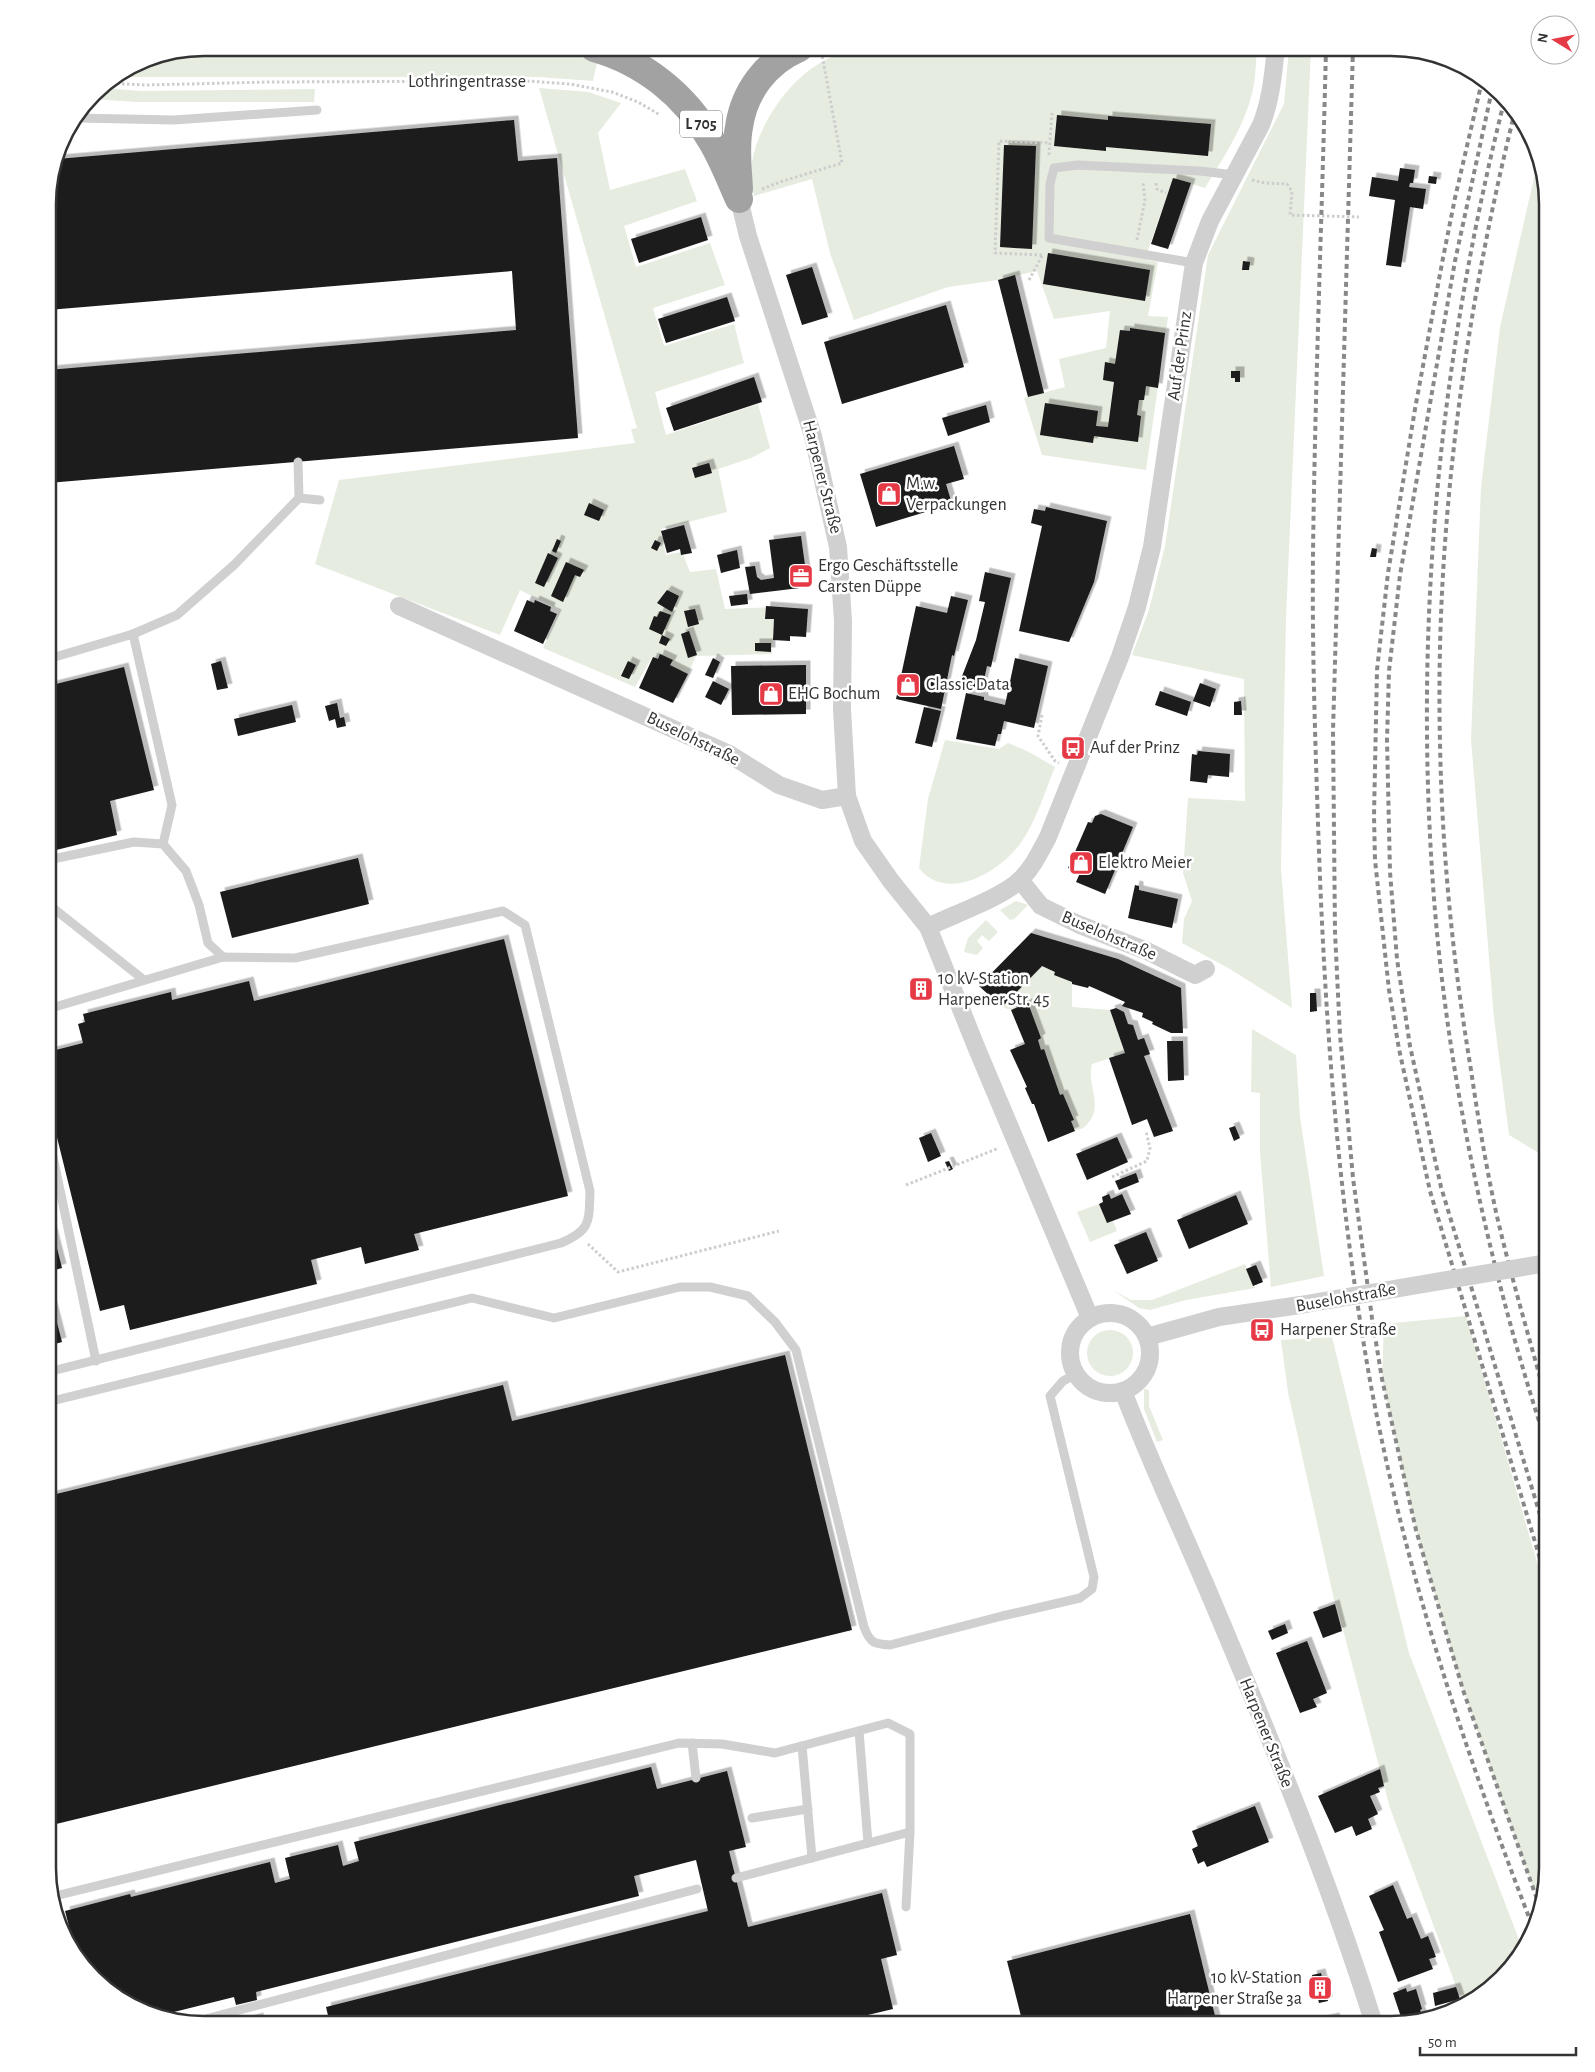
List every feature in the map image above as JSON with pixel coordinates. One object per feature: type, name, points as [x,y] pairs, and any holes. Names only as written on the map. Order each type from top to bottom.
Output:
[{"type":"highway","name":"L 705","points":[[620,57],[656,77],[681,99],[692,112],[712,141],[739,199]]},
{"type":"highway","name":"L 705","points":[[739,199],[738,128],[743,110],[760,76],[773,62],[782,57]]},
{"type":"street","name":"Auf der Prinz","points":[[928,927],[1003,892],[1020,880],[1033,865],[1048,837],[1075,770],[1120,657],[1137,607],[1152,547],[1194,263],[1210,221],[1235,176],[1268,109],[1275,57]]},
{"type":"street","name":"Harpener Straße","points":[[739,199],[748,236],[813,436],[838,547],[842,621],[842,709],[847,796]]},
{"type":"street","name":"Buselohstraße","points":[[398,606],[729,754],[779,785],[822,800],[847,796]]},
{"type":"street","points":[[847,796],[863,841],[890,881],[928,927],[1090,1318]]},
{"type":"street","name":"Buselohstraße","points":[[1020,880],[1041,906],[1080,925],[1147,951],[1195,976],[1206,969]]},
{"type":"street","name":"Buselohstraße","points":[[1147,1337],[1220,1317],[1300,1306],[1539,1265]]},
{"type":"street","points":[[1100,1314],[1122,1315],[1133,1320],[1147,1337],[1150,1350],[1148,1363],[1143,1375],[1133,1385],[1123,1391],[1108,1392],[1096,1390],[1085,1384],[1076,1374],[1071,1362],[1070,1350],[1073,1337],[1090,1318],[1100,1314]]},
{"type":"street","name":"Harpener Straße","points":[[1123,1391],[1308,1834],[1347,1939],[1371,2016]]},
{"type":"lane","points":[[84,118],[174,120],[317,110]]},
{"type":"lane","points":[[1194,263],[1049,238],[1050,184],[1054,168],[1078,165],[1200,171],[1235,176]]},
{"type":"lane","points":[[57,656],[133,634],[176,615],[234,565],[299,498],[298,462]]},
{"type":"lane","points":[[299,498],[320,500]]},
{"type":"lane","points":[[133,634],[172,805],[163,844]]},
{"type":"lane","points":[[57,858],[134,842],[163,844],[186,871],[199,905],[208,943],[223,957]]},
{"type":"lane","points":[[57,911],[144,980]]},
{"type":"lane","points":[[56,1370],[561,1243],[579,1235],[589,1220],[590,1192],[525,926],[503,911],[296,958],[223,957],[57,1006]]},
{"type":"lane","points":[[56,1174],[96,1361]]},
{"type":"lane","points":[[56,1400],[472,1298],[554,1318],[680,1287],[710,1288],[748,1296],[775,1322],[796,1350],[864,1627],[869,1638],[877,1644],[890,1646],[1002,1616],[1080,1598],[1092,1590],[1094,1577],[1050,1396],[1063,1381],[1076,1374]]},
{"type":"lane","points":[[59,1895],[679,1743],[722,1744],[775,1754],[888,1722],[910,1734],[910,1832],[906,1907]]},
{"type":"lane","points":[[859,1731],[868,1843]]},
{"type":"lane","points":[[692,1743],[696,1778]]},
{"type":"lane","points":[[802,1746],[812,1858]]},
{"type":"lane","points":[[752,1818],[808,1809]]},
{"type":"lane","points":[[736,1878],[910,1832]]},
{"type":"lane","points":[[217,2016],[697,1889]]},
{"type":"path","points":[[739,199],[780,182],[842,163],[823,57]]},
{"type":"path","name":"Lothringentrasse","points":[[119,84],[146,85],[270,82],[527,81],[570,84],[612,92],[638,102],[663,117]]},
{"type":"path","points":[[1052,113],[1048,160],[1054,168]]},
{"type":"path","points":[[1042,255],[994,253],[999,141],[1050,143]]},
{"type":"path","points":[[1135,253],[1145,200],[1142,168]]},
{"type":"path","points":[[1265,183],[1287,184],[1292,191],[1290,215],[1359,217]]},
{"type":"path","points":[[1029,280],[1049,238]]},
{"type":"path","points":[[1042,715],[1038,736],[1055,761],[1075,770]]},
{"type":"path","points":[[1112,1177],[1147,1161],[1150,1148],[1146,1131]]},
{"type":"path","points":[[906,1185],[1016,1141]]},
{"type":"path","points":[[579,1235],[618,1272],[779,1231]]},
{"type":"shaded area","points":[[195,57],[598,58],[593,81],[539,77],[128,77],[157,64]]},
{"type":"shaded area","points":[[832,57],[1256,57],[1255,79],[1247,110],[1220,164],[1205,188],[1173,178],[1148,250],[1147,260],[1158,262],[1148,316],[1168,317],[1146,470],[1042,455],[1024,398],[1065,387],[1059,359],[1106,348],[1110,311],[1054,319],[1037,271],[998,280],[948,287],[854,320],[830,253],[812,179],[754,196],[752,162],[760,134],[767,120],[795,83],[822,62]]},
{"type":"shaded area","points":[[1288,57],[1311,57],[1286,618],[1281,868],[1292,1008],[1230,969],[1182,943],[1184,919],[1192,901],[1183,873],[1188,798],[1245,801],[1244,679],[1132,655],[1149,610],[1165,546],[1208,255],[1284,104]]},
{"type":"shaded area","points":[[539,88],[588,92],[621,103],[598,133],[610,190],[685,169],[697,201],[624,226],[636,267],[710,243],[725,285],[653,308],[664,346],[734,324],[744,363],[655,392],[666,435],[758,404],[770,448],[751,458],[718,469],[727,512],[661,529],[666,555],[682,552],[690,572],[716,569],[725,609],[775,607],[772,654],[696,656],[688,674],[652,657],[635,687],[543,648],[560,610],[520,590],[500,635],[315,564],[339,480],[635,443],[631,429],[637,428]]},
{"type":"shaded area","points":[[112,89],[142,91],[315,89],[314,102],[136,102],[100,100]]},
{"type":"shaded area","points":[[1535,173],[1539,205],[1539,1153],[1509,1135],[1494,1018],[1471,739],[1481,487],[1500,327]]},
{"type":"shaded area","points":[[945,740],[999,749],[1008,743],[1027,751],[1055,767],[1032,824],[1013,852],[988,872],[974,879],[959,883],[944,883],[931,878],[919,868],[928,799]]},
{"type":"shaded area","points":[[1016,901],[1028,905],[1014,919],[1010,920],[1000,910]]},
{"type":"shaded area","points":[[986,920],[998,932],[989,941],[982,935],[977,941],[983,948],[977,955],[964,952],[968,938]]},
{"type":"shaded area","points":[[1042,966],[1055,972],[1055,975],[1072,982],[1072,1007],[1110,1010],[1125,1053],[1092,1064],[1091,1079],[1095,1109],[1087,1125],[1078,1130],[1075,1130],[1071,1121],[1073,1120],[1056,1086],[1058,1084],[1056,1084],[1052,1075],[1054,1074],[1044,1049],[1041,1050],[1038,1040],[1040,1039],[1028,1003],[1011,1010],[1002,1007]]},
{"type":"shaded area","points":[[1252,1029],[1296,1055],[1300,1117],[1324,1276],[1271,1287],[1260,1152],[1260,1093],[1251,1092]]},
{"type":"shaded area","points":[[1099,1204],[1107,1223],[1113,1221],[1117,1231],[1090,1242],[1077,1212]]},
{"type":"shaded area","points":[[1245,1264],[1255,1288],[1186,1300],[1150,1310],[1139,1308],[1113,1290],[1131,1300],[1152,1300]]},
{"type":"shaded area","points":[[1466,1316],[1539,1569],[1539,1868],[1536,1893],[1463,1690],[1416,1530],[1382,1379],[1384,1324]]},
{"type":"shaded area","points":[[1110,1330],[1123,1334],[1129,1340],[1133,1353],[1129,1366],[1123,1372],[1110,1376],[1097,1372],[1091,1366],[1087,1353],[1091,1340],[1097,1334]]},
{"type":"shaded area","points":[[1332,1337],[1409,1653],[1519,1941],[1502,1965],[1488,1979],[1473,1991],[1460,1998],[1390,1808],[1335,1604],[1288,1392],[1281,1340]]},
{"type":"shaded area","points":[[1144,1389],[1149,1390],[1149,1406],[1163,1440],[1157,1442],[1144,1409]]},
{"type":"building","points":[[1057,115],[1108,120],[1108,116],[1211,124],[1208,156],[1106,147],[1106,151],[1054,146]]},
{"type":"building","points":[[514,120],[518,161],[557,158],[578,438],[57,482],[57,369],[516,330],[512,271],[57,309],[57,195],[59,176],[64,158]]},
{"type":"building","points":[[1004,145],[1036,146],[1032,249],[1000,247]]},
{"type":"building","points":[[1400,168],[1415,170],[1413,183],[1410,183],[1409,187],[1426,189],[1423,209],[1410,207],[1401,267],[1386,265],[1395,200],[1369,196],[1372,177],[1398,181]]},
{"type":"building","points":[[1429,176],[1437,177],[1436,184],[1428,183]]},
{"type":"building","points":[[1173,178],[1191,183],[1168,249],[1151,244]]},
{"type":"building","points":[[701,217],[708,240],[639,263],[631,239]]},
{"type":"building","points":[[1048,253],[1150,270],[1145,301],[1043,284]]},
{"type":"building","points":[[1243,261],[1250,262],[1249,270],[1242,270]]},
{"type":"building","points":[[812,267],[828,317],[802,325],[786,275]]},
{"type":"building","points":[[1015,275],[1044,393],[1028,397],[998,280]]},
{"type":"building","points":[[727,297],[735,321],[666,343],[658,319]]},
{"type":"building","points":[[946,305],[964,367],[842,404],[824,342]]},
{"type":"building","points":[[1130,328],[1165,333],[1158,388],[1146,386],[1144,400],[1139,400],[1137,415],[1141,416],[1138,442],[1094,436],[1093,443],[1040,435],[1045,403],[1098,411],[1096,426],[1108,427],[1114,382],[1103,380],[1105,362],[1115,364],[1120,330],[1130,331]]},
{"type":"building","points":[[1231,371],[1240,371],[1240,382],[1235,382],[1235,378],[1231,378]]},
{"type":"building","points":[[754,377],[762,402],[674,431],[666,408]]},
{"type":"building","points":[[986,405],[990,422],[948,436],[942,418]]},
{"type":"building","points":[[954,446],[964,479],[946,484],[952,504],[876,527],[860,474]]},
{"type":"building","points":[[709,463],[712,473],[695,478],[692,468]]},
{"type":"building","points":[[589,503],[604,510],[599,521],[584,515]]},
{"type":"building","points":[[1046,507],[1107,521],[1094,582],[1069,642],[1019,631],[1042,526],[1031,523],[1034,509],[1045,511]]},
{"type":"building","points":[[684,525],[692,553],[681,555],[680,549],[667,553],[661,531]]},
{"type":"building","points":[[801,536],[808,587],[750,594],[745,567],[755,566],[757,577],[761,580],[774,578],[769,540]]},
{"type":"building","points":[[557,539],[561,541],[556,553],[552,551]]},
{"type":"building","points":[[655,540],[661,543],[657,551],[651,548]]},
{"type":"building","points":[[1372,548],[1377,549],[1376,557],[1370,557]]},
{"type":"building","points":[[737,550],[740,568],[721,573],[717,555]]},
{"type":"building","points":[[548,553],[558,558],[544,587],[535,583]]},
{"type":"building","points":[[566,562],[584,570],[580,577],[575,575],[563,602],[551,596]]},
{"type":"building","points":[[985,572],[1011,578],[991,667],[987,666],[982,689],[959,684],[976,640],[985,602],[979,601]]},
{"type":"building","points":[[667,590],[679,596],[672,612],[657,603]]},
{"type":"building","points":[[747,594],[748,604],[731,606],[729,596]]},
{"type":"building","points":[[951,596],[968,600],[954,656],[952,655],[941,709],[896,699],[916,606],[947,613]]},
{"type":"building","points":[[527,600],[534,603],[535,600],[551,607],[550,611],[557,614],[543,644],[514,631]]},
{"type":"building","points":[[766,606],[808,609],[806,637],[790,636],[790,641],[773,640],[774,619],[765,619]]},
{"type":"building","points":[[695,609],[699,624],[688,627],[684,611]]},
{"type":"building","points":[[660,611],[671,615],[662,635],[649,629],[654,616],[657,617]]},
{"type":"building","points":[[689,631],[697,655],[688,658],[681,634]]},
{"type":"building","points":[[662,635],[670,639],[666,646],[659,643]]},
{"type":"building","points":[[755,643],[771,643],[771,652],[755,651]]},
{"type":"building","points":[[660,654],[673,660],[670,665],[688,674],[673,703],[639,688],[653,657],[658,659]]},
{"type":"building","points":[[713,658],[720,662],[713,678],[705,675]]},
{"type":"building","points":[[1015,658],[1048,666],[1034,728],[1004,721],[1001,734],[998,734],[995,746],[956,739],[966,693],[1005,705]]},
{"type":"building","points":[[221,661],[228,688],[217,690],[211,664]]},
{"type":"building","points":[[628,661],[636,665],[629,679],[621,676]]},
{"type":"building","points":[[806,665],[806,714],[732,715],[731,666]]},
{"type":"building","points":[[124,667],[154,790],[110,801],[117,835],[57,850],[57,684]]},
{"type":"building","points":[[713,681],[729,689],[721,705],[705,697]]},
{"type":"building","points":[[1200,683],[1216,689],[1210,707],[1193,701]]},
{"type":"building","points":[[1160,691],[1191,702],[1187,716],[1155,705]]},
{"type":"building","points":[[1241,701],[1242,715],[1234,715],[1234,702]]},
{"type":"building","points":[[337,703],[340,718],[344,717],[346,726],[337,728],[335,719],[329,721],[325,706]]},
{"type":"building","points":[[292,705],[296,722],[238,736],[234,719]]},
{"type":"building","points":[[924,707],[941,711],[932,747],[915,743]]},
{"type":"building","points":[[1198,751],[1230,754],[1229,777],[1208,775],[1207,783],[1190,781],[1192,754],[1197,755]]},
{"type":"building","points":[[1101,814],[1133,827],[1105,894],[1076,882],[1080,873],[1068,868],[1088,822],[1092,823],[1095,816]]},
{"type":"building","points":[[358,858],[369,904],[232,938],[220,892]]},
{"type":"building","points":[[1135,885],[1139,886],[1139,890],[1178,899],[1172,928],[1128,918]]},
{"type":"building","points":[[1031,933],[1118,959],[1181,988],[1183,1033],[1171,1033],[1152,1024],[1153,1022],[1142,1017],[1143,1013],[1122,1006],[1125,1002],[1089,986],[1088,988],[1072,984],[1072,982],[1054,975],[1055,972],[1042,966],[1002,1007],[979,986]]},
{"type":"building","points":[[504,939],[568,1196],[414,1234],[419,1250],[365,1264],[361,1247],[311,1260],[317,1284],[130,1330],[124,1305],[100,1311],[56,1135],[56,1050],[83,1043],[78,1024],[85,1022],[83,1014],[171,992],[172,1000],[249,981],[254,1001]]},
{"type":"building","name":"10 kV-Station Harpener Str. 45","points":[[921,983],[927,992],[921,995],[915,986]]},
{"type":"building","points":[[1310,993],[1316,993],[1317,1011],[1310,1012]]},
{"type":"building","points":[[1028,1003],[1041,1038],[1038,1040],[1041,1050],[1044,1049],[1060,1095],[1063,1094],[1074,1120],[1071,1121],[1075,1131],[1048,1142],[1034,1104],[1032,1104],[1025,1088],[1027,1087],[1010,1050],[1025,1044],[1011,1010]]},
{"type":"building","points":[[1116,1008],[1124,1012],[1128,1024],[1133,1025],[1138,1040],[1144,1038],[1150,1054],[1144,1056],[1173,1131],[1154,1137],[1147,1119],[1132,1125],[1109,1058],[1125,1053],[1110,1010]]},
{"type":"building","points":[[1167,1041],[1183,1041],[1184,1080],[1168,1081]]},
{"type":"building","points":[[1235,1126],[1240,1138],[1234,1141],[1229,1128]]},
{"type":"building","points":[[931,1133],[941,1156],[928,1162],[919,1138]]},
{"type":"building","points":[[1117,1137],[1128,1162],[1087,1180],[1076,1154]]},
{"type":"building","points":[[949,1161],[953,1169],[949,1171],[945,1162]]},
{"type":"building","points":[[1136,1173],[1139,1182],[1119,1190],[1115,1181]]},
{"type":"building","points":[[1109,1194],[1111,1199],[1122,1194],[1131,1214],[1107,1223],[1099,1204],[1103,1202],[1102,1197]]},
{"type":"building","points":[[1236,1195],[1248,1224],[1189,1249],[1177,1220]]},
{"type":"building","points":[[1146,1232],[1158,1261],[1127,1274],[1114,1245]]},
{"type":"building","points":[[56,1246],[62,1268],[56,1270]]},
{"type":"building","points":[[1256,1265],[1263,1282],[1253,1286],[1246,1269]]},
{"type":"building","points":[[56,1320],[62,1342],[56,1344]]},
{"type":"building","points":[[785,1355],[852,1630],[56,1824],[56,1494],[503,1385],[512,1421]]},
{"type":"building","points":[[1335,1604],[1342,1631],[1323,1638],[1313,1612]]},
{"type":"building","points":[[1285,1624],[1288,1633],[1272,1640],[1268,1631]]},
{"type":"building","points":[[1307,1641],[1327,1693],[1313,1699],[1317,1707],[1300,1713],[1276,1653]]},
{"type":"building","points":[[651,1767],[657,1789],[727,1771],[746,1847],[729,1851],[748,1927],[882,1893],[897,1955],[881,1959],[893,2009],[864,2016],[328,2016],[326,2007],[708,1911],[696,1860],[634,1876],[639,1896],[256,1992],[257,2000],[236,2005],[234,1997],[173,2012],[130,1996],[114,1985],[93,1965],[81,1950],[69,1926],[65,1911],[130,1894],[131,1897],[270,1862],[275,1883],[290,1879],[285,1858],[338,1845],[343,1866],[359,1861],[354,1842]]},
{"type":"building","points":[[1380,1769],[1384,1786],[1378,1788],[1380,1792],[1370,1796],[1378,1814],[1368,1819],[1372,1829],[1356,1836],[1352,1826],[1335,1833],[1318,1796]]},
{"type":"building","points":[[1255,1806],[1269,1842],[1207,1867],[1204,1861],[1198,1864],[1192,1849],[1198,1846],[1192,1831]]},
{"type":"building","points":[[1393,1885],[1407,1919],[1412,1917],[1421,1939],[1428,1936],[1436,1957],[1429,1959],[1433,1969],[1398,1982],[1379,1932],[1384,1930],[1369,1896]]},
{"type":"building","points":[[1190,1914],[1215,2016],[1021,2016],[1007,1961]]},
{"type":"building","name":"10 kV-Station Harpener Straße 3a","points":[[1321,1973],[1328,2001],[1319,2003],[1312,1975]]},
{"type":"building","points":[[1456,1987],[1460,1998],[1435,2006],[1433,1993]]},
{"type":"building","points":[[1406,1988],[1407,1992],[1416,1989],[1422,2009],[1420,2010],[1421,2012],[1400,2015],[1393,1993]]},
{"type":"railway","points":[[1326,57],[1314,492],[1313,655],[1324,962],[1340,1169],[1348,1238],[1369,1375],[1399,1516],[1417,1585],[1459,1723],[1529,1918]]},
{"type":"railway","points":[[1353,57],[1333,731],[1335,932],[1340,1035],[1353,1178],[1382,1379],[1416,1530],[1463,1690],[1536,1895]]},
{"type":"railway","points":[[1481,87],[1443,258],[1415,409],[1388,573],[1377,670],[1375,860],[1389,990],[1399,1049],[1430,1191],[1539,1555]]},
{"type":"railway","points":[[1491,96],[1455,261],[1400,575],[1389,671],[1387,740],[1390,872],[1397,959],[1410,1046],[1441,1187],[1539,1512]]},
{"type":"railway","points":[[1503,108],[1482,196],[1464,291],[1449,387],[1438,483],[1431,579],[1427,676],[1428,773],[1432,870],[1438,942],[1458,1088],[1487,1234],[1505,1306],[1539,1421]]},
{"type":"railway","points":[[1513,120],[1481,267],[1456,425],[1442,584],[1440,743],[1443,825],[1450,907],[1459,989],[1479,1124],[1492,1195],[1539,1374]]},
{"type":"place","name":"M.w. Verpackungen","points":[[889,494]]},
{"type":"place","name":"Ergo Geschäftsstelle Carsten Düppe","points":[[801,576]]},
{"type":"place","name":"Classic Data","points":[[908,685]]},
{"type":"place","name":"EHG Bochum","points":[[771,694]]},
{"type":"place","name":"Auf der Prinz","points":[[1073,748]]},
{"type":"place","name":"Elektro Meier","points":[[1081,863]]},
{"type":"place","name":"10 kV-Station Harpener Str. 45","points":[[921,989]]},
{"type":"place","name":"Harpener Straße","points":[[1262,1330]]},
{"type":"place","name":"10 kV-Station Harpener Straße 3a","points":[[1320,1988]]}]
